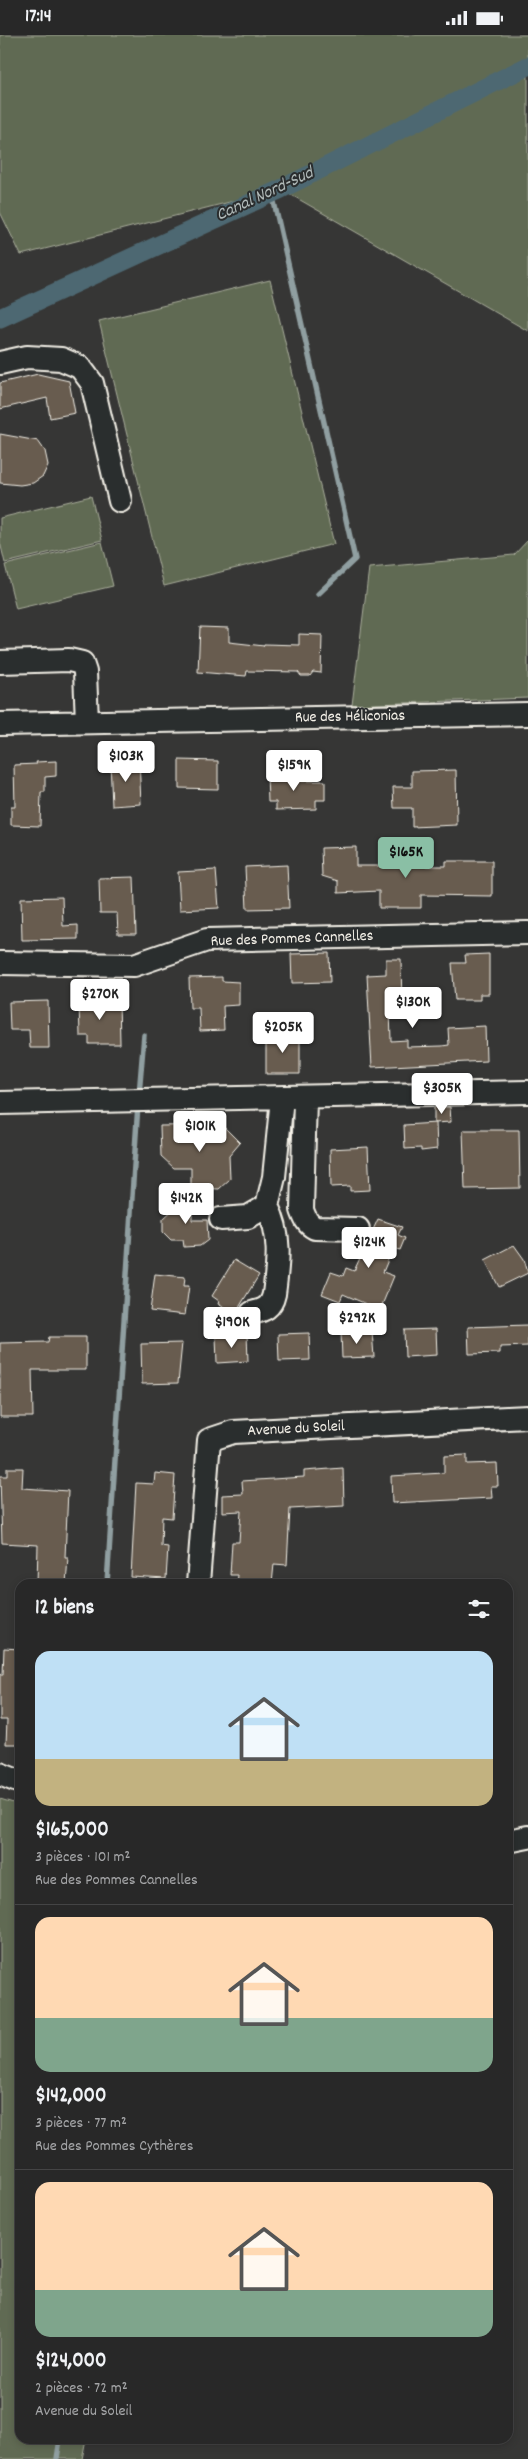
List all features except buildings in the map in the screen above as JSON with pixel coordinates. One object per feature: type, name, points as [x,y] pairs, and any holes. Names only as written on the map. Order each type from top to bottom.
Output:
[{"type":"street","points":[[0,363],[27,357],[61,359],[80,367],[92,383],[120,501]]},
{"type":"street","points":[[0,662],[69,660],[82,663],[85,672],[87,722]]},
{"type":"street","name":"Rue des Héliconias","points":[[0,724],[528,714]]},
{"type":"street","name":"Rue des Pommes Cannelles","points":[[0,963],[134,965],[207,940],[528,933]]},
{"type":"street","points":[[0,1103],[528,1092]]},
{"type":"street","points":[[305,1097],[302,1210],[305,1218],[315,1228],[358,1229]]},
{"type":"street","points":[[252,1313],[266,1309],[272,1303],[274,1294],[278,1240],[275,1221],[268,1206],[274,1177],[282,1098]]},
{"type":"street","points":[[221,1219],[248,1217],[268,1206]]},
{"type":"street","name":"Avenue du Soleil","points":[[198,1579],[209,1440],[233,1432],[528,1417]]},
{"type":"street","points":[[0,1774],[15,1780]]},
{"type":"street","points":[[513,1840],[528,1837]]},
{"type":"green space","points":[[0,35],[528,35],[528,331],[281,189],[21,255],[0,212]]},
{"type":"green space","points":[[270,280],[334,544],[164,586],[99,321]]},
{"type":"green space","points":[[91,496],[102,540],[5,563],[0,542],[0,518]]},
{"type":"green space","points":[[528,540],[528,698],[352,705],[369,568],[514,555]]},
{"type":"green space","points":[[102,542],[113,586],[16,609],[5,565]]},
{"type":"green space","points":[[0,1799],[15,1804],[15,2444],[85,2444],[82,2459],[0,2459]]},
{"type":"waterway","name":"Canal Nord-Sud","points":[[0,318],[281,189],[528,66]]},
{"type":"waterway","points":[[272,193],[355,559],[318,594]]},
{"type":"waterway","points":[[139,1095],[144,1035]]},
{"type":"waterway","points":[[107,1579],[138,1104]]},
{"type":"waterway","points":[[57,2459],[59,2444]]}]
